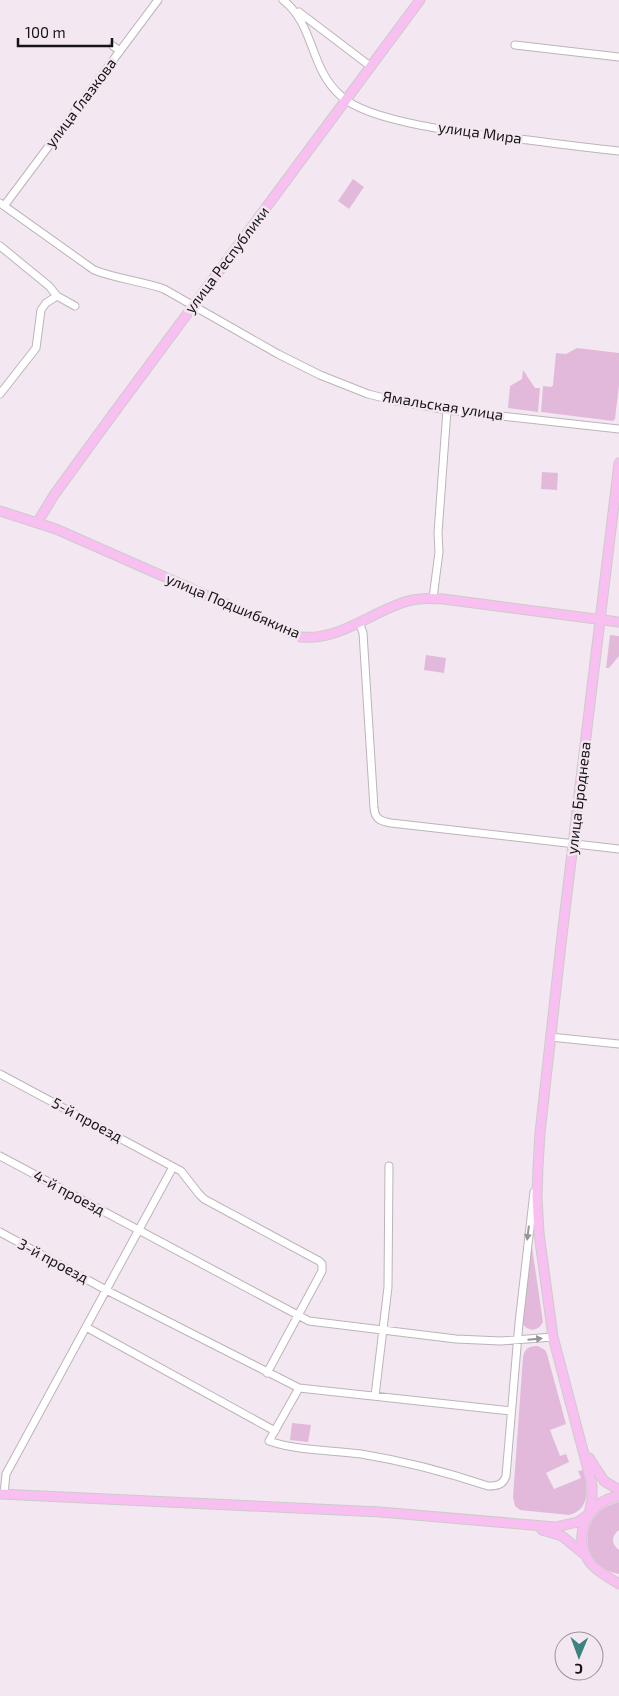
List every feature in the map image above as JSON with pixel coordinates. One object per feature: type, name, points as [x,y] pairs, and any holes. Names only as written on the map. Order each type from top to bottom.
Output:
[{"type":"main road","name":"улица Республики","points":[[37,523],[77,464],[420,0]]},
{"type":"main road","name":"улица Броднева","points":[[584,1449],[568,1400],[553,1337],[540,1241],[537,1196],[538,1167],[550,1037],[619,463]]},
{"type":"main road","name":"улица Подшибякина","points":[[0,511],[67,534],[301,637],[325,636],[406,601],[433,598],[619,622]]},
{"type":"main road","points":[[584,1449],[600,1476],[619,1490]]},
{"type":"main road","points":[[584,1449],[592,1485],[592,1499],[582,1538],[586,1556],[590,1563],[619,1584]]},
{"type":"main road","points":[[2,1494],[380,1512],[555,1526],[570,1525],[585,1518],[601,1502],[619,1496]]},
{"type":"main road","points":[[527,1525],[562,1536],[586,1556]]},
{"type":"main road","points":[[602,1573],[619,1579]]},
{"type":"street","name":"улица Глазкова","points":[[1,205],[158,0]]},
{"type":"street","points":[[283,0],[370,66]]},
{"type":"street","points":[[293,8],[304,24],[320,70],[332,87],[345,100]]},
{"type":"street","points":[[113,46],[120,51]]},
{"type":"street","points":[[515,46],[619,57]]},
{"type":"street","name":"улица Мира","points":[[345,100],[360,108],[378,114],[422,124],[491,136],[619,151]]},
{"type":"street","name":"Ямальская улица","points":[[1,205],[94,270],[164,289],[278,354],[320,375],[368,394],[447,410],[619,429]]},
{"type":"street","points":[[0,246],[49,286],[57,296],[75,306]]},
{"type":"street","points":[[0,394],[36,348],[41,310],[46,303],[57,296]]},
{"type":"street","points":[[433,598],[439,552],[438,533],[447,410]]},
{"type":"street","points":[[359,622],[363,633],[374,808],[376,817],[379,820],[391,824],[619,849]]},
{"type":"street","points":[[550,1037],[619,1044]]},
{"type":"street","name":"5-й проезд","points":[[0,1074],[185,1174],[198,1194],[204,1199],[319,1261],[322,1264],[322,1271],[298,1316]]},
{"type":"street","name":"4-й проезд","points":[[0,1156],[298,1316],[319,1323],[456,1339],[501,1341],[553,1337]]},
{"type":"street","points":[[375,1396],[389,1273],[389,1166]]},
{"type":"street","points":[[2,1494],[6,1474],[173,1167]]},
{"type":"street","points":[[299,1388],[269,1440],[282,1445],[398,1461],[488,1486],[497,1486],[505,1481],[529,1230],[538,1167]]},
{"type":"street","name":"3-й проезд","points":[[0,1232],[106,1290],[299,1388],[512,1411]]},
{"type":"street","points":[[267,1373],[298,1316]]},
{"type":"street","points":[[86,1327],[275,1431]]},
{"type":"shaded area","points":[[353,179],[364,187],[349,209],[338,201]]},
{"type":"shaded area","points":[[577,348],[619,353],[619,385],[615,419],[613,421],[541,412],[543,386],[551,387],[553,385],[556,353],[566,354]]},
{"type":"shaded area","points":[[523,370],[535,388],[540,388],[538,412],[508,408],[510,386],[522,379]]},
{"type":"shaded area","points":[[542,472],[558,473],[557,490],[541,489]]},
{"type":"shaded area","points":[[610,635],[619,636],[619,656],[609,668],[606,668]]},
{"type":"shaded area","points":[[426,655],[446,658],[444,673],[424,670]]},
{"type":"shaded area","points":[[531,1246],[543,1322],[538,1328],[533,1330],[527,1328],[522,1323]]},
{"type":"shaded area","points":[[538,1346],[545,1350],[547,1354],[566,1424],[550,1430],[560,1456],[566,1454],[569,1462],[546,1473],[554,1489],[581,1478],[578,1471],[583,1470],[586,1483],[587,1490],[584,1503],[576,1512],[569,1515],[520,1510],[515,1506],[513,1497],[523,1357],[528,1348]]},
{"type":"shaded area","points":[[292,1423],[311,1425],[308,1442],[290,1440]]},
{"type":"shaded area","points":[[619,1502],[619,1530],[614,1535],[613,1540],[614,1545],[619,1550],[619,1574],[605,1569],[595,1561],[589,1550],[588,1538],[589,1526],[595,1516],[605,1507]]}]
